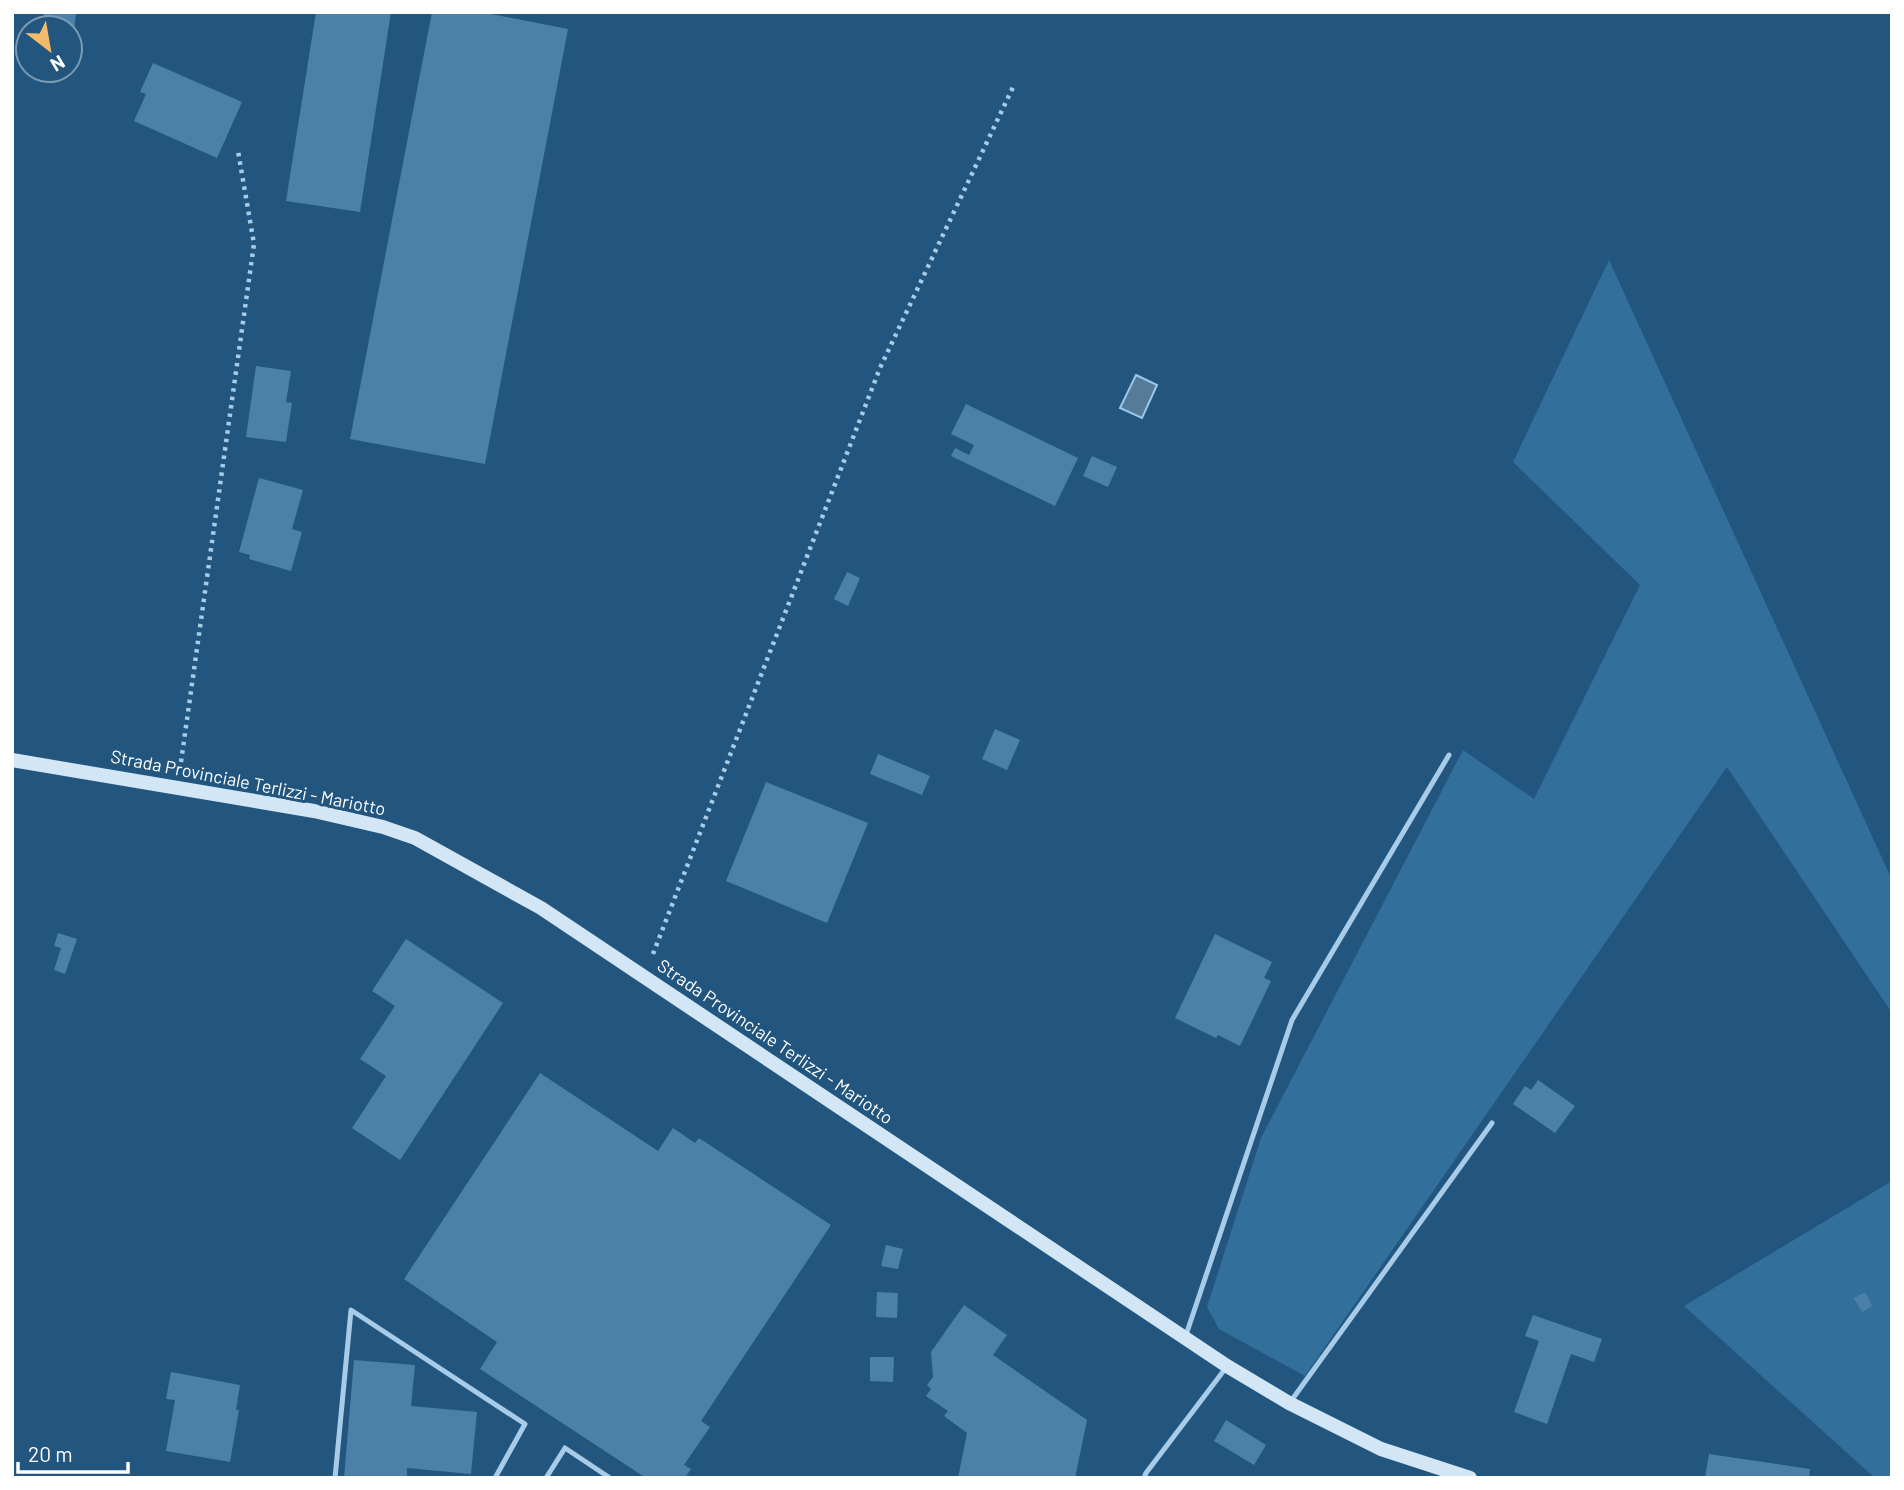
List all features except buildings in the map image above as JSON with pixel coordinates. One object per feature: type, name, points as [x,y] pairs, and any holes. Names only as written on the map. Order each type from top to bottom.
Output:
[{"type":"main road","name":"Strada Provinciale Terlizzi - Mariotto","points":[[12,760],[314,811],[383,827],[415,838],[541,908],[1227,1366],[1289,1403],[1381,1449],[1470,1478]]},
{"type":"lane","points":[[1185,1338],[1292,1020],[1449,755]]},
{"type":"lane","points":[[1289,1403],[1492,1123]]},
{"type":"lane","points":[[335,1478],[351,1310],[525,1424],[495,1478]]},
{"type":"lane","points":[[1144,1478],[1227,1366]]},
{"type":"lane","points":[[546,1478],[565,1448],[610,1478]]},
{"type":"path","points":[[644,978],[880,368],[1014,85]]},
{"type":"path","points":[[179,787],[254,244],[238,151]]},
{"type":"shaded area","points":[[1609,260],[1892,880],[1892,1013],[1727,767],[1305,1376],[1219,1329],[1207,1307],[1261,1138],[1463,750],[1534,799],[1640,585],[1513,462]]},
{"type":"shaded area","points":[[1136,375],[1157,385],[1142,418],[1120,408]]},
{"type":"shaded area","points":[[1892,1181],[1892,1478],[1875,1478],[1684,1306]]}]
